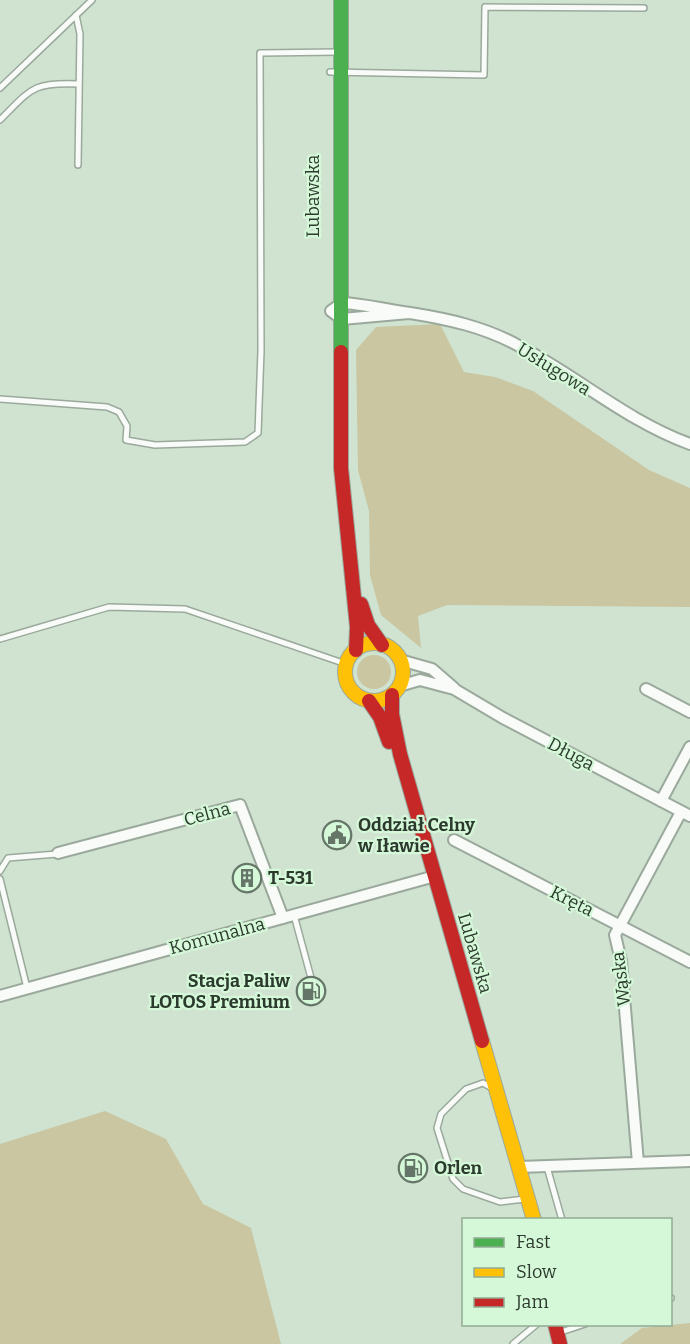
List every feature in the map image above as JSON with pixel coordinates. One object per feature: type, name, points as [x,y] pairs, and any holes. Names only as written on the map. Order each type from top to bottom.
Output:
[{"type":"main road","name":"Lubawska","points":[[330,0],[336,72],[341,468],[357,627],[356,650]]},
{"type":"main road","name":"Lubawska","points":[[335,52],[341,0]]},
{"type":"main road","name":"Lubawska","points":[[352,578],[368,625],[382,645]]},
{"type":"main road","points":[[368,644],[382,645],[395,653],[400,660],[403,673],[396,691],[381,700],[369,701],[361,698],[349,687],[345,672],[346,664],[356,650],[368,644]]},
{"type":"main road","name":"Lubawska","points":[[396,691],[392,714],[429,877],[519,1167],[523,1218]]},
{"type":"main road","name":"Lubawska","points":[[369,701],[380,717],[399,770],[504,1156],[533,1218]]},
{"type":"main road","points":[[504,1156],[510,1164],[519,1167]]},
{"type":"street","name":"Usługowa","points":[[338,311],[369,304],[468,325],[518,345],[632,418],[690,444]]},
{"type":"street","name":"Usługowa","points":[[338,311],[409,313]]},
{"type":"street","name":"Długa","points":[[400,660],[432,669],[454,689],[513,723],[685,814]]},
{"type":"street","name":"Długa","points":[[396,691],[420,680],[454,689]]},
{"type":"street","points":[[646,689],[690,711]]},
{"type":"street","points":[[661,801],[690,747]]},
{"type":"street","name":"Celna","points":[[58,854],[240,806],[289,916]]},
{"type":"street","name":"Wąska","points":[[638,1163],[621,961],[615,935],[685,814]]},
{"type":"street","name":"Kręta","points":[[454,840],[690,962]]},
{"type":"street","name":"Komunalna","points":[[0,996],[429,877]]},
{"type":"street","points":[[519,1167],[690,1161]]},
{"type":"lane","points":[[0,88],[92,0]]},
{"type":"lane","points":[[336,72],[484,75],[485,6],[644,8]]},
{"type":"lane","points":[[76,15],[80,34],[78,165]]},
{"type":"lane","points":[[0,399],[107,407],[119,412],[127,426],[126,440],[155,445],[245,442],[258,433],[261,351],[260,53],[335,52]]},
{"type":"lane","points":[[0,120],[27,93],[48,82],[79,84]]},
{"type":"lane","points":[[0,639],[109,606],[185,609],[346,664]]},
{"type":"lane","points":[[0,871],[8,858],[58,854]]},
{"type":"lane","points":[[0,879],[27,988]]},
{"type":"lane","points":[[289,916],[317,1000]]},
{"type":"lane","points":[[497,1093],[483,1083],[466,1089],[441,1114],[437,1128],[453,1179],[463,1189],[501,1202],[523,1199]]},
{"type":"lane","points":[[546,1165],[561,1218]]},
{"type":"lane","points":[[513,1344],[535,1326]]},
{"type":"lane","points":[[562,1333],[580,1326]]},
{"type":"shaded area","points":[[440,324],[464,372],[495,377],[533,391],[649,470],[690,488],[690,607],[447,605],[418,616],[421,648],[381,615],[370,575],[369,511],[358,470],[356,350],[376,327]]},
{"type":"shaded area","points":[[374,655],[386,660],[391,672],[386,684],[374,689],[362,684],[357,672],[362,660]]},
{"type":"shaded area","points":[[105,1111],[166,1139],[203,1204],[251,1228],[281,1344],[0,1344],[0,1144]]},
{"type":"shaded area","points":[[690,1323],[690,1344],[620,1344],[642,1328]]},
{"type":"traffic: fast","points":[[341,0],[341,352]]},
{"type":"traffic: slow","points":[[374,643],[385,645],[398,656],[403,672],[401,683],[390,696],[374,701],[363,699],[350,688],[345,672],[347,661],[358,648],[374,643]]},
{"type":"traffic: slow","points":[[482,1041],[533,1218]]},
{"type":"traffic: jam","points":[[341,352],[341,468],[357,627],[356,650]]},
{"type":"traffic: jam","points":[[361,604],[368,625],[382,645]]},
{"type":"traffic: jam","points":[[392,695],[392,714],[400,754],[482,1041]]},
{"type":"traffic: jam","points":[[369,701],[380,717],[389,742]]},
{"type":"traffic: jam","points":[[556,1326],[560,1344]]},
{"type":"place","name":"Oddział Celny w Iławie","points":[[337,835]]},
{"type":"place","name":"T-531","points":[[247,878]]},
{"type":"place","name":"Stacja Paliw LOTOS Premium","points":[[311,991]]},
{"type":"place","name":"Orlen","points":[[413,1168]]}]
